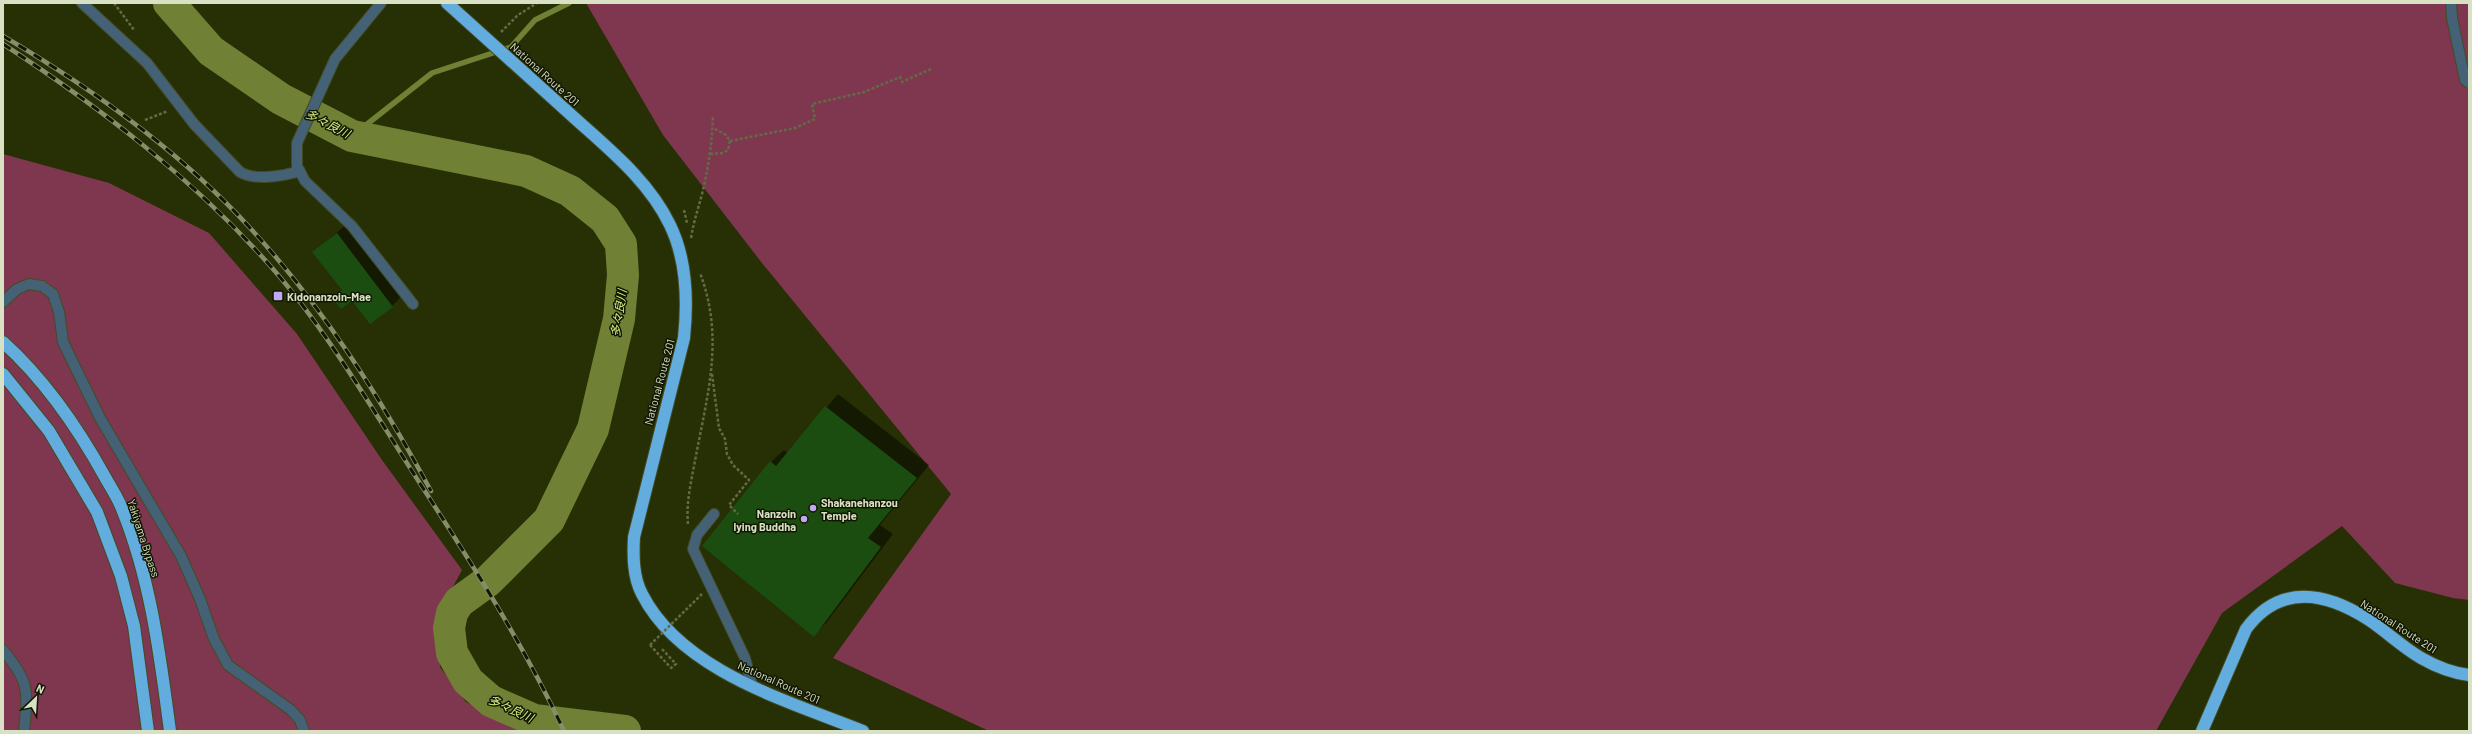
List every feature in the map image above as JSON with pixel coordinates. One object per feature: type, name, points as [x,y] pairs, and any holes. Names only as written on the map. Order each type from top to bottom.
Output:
[{"type":"highway","name":"National Route 201","points":[[447,3],[639,180],[660,207],[671,226],[680,254],[685,281],[687,312],[684,338],[637,518],[633,558],[636,577],[642,593],[671,634],[707,662],[752,685],[863,731]]},
{"type":"highway","name":"Yakiyama Bypass","points":[[3,342],[20,358],[66,414],[95,459],[122,508],[142,570],[156,628],[170,731]]},
{"type":"highway","points":[[3,374],[50,431],[97,512],[121,576],[134,626],[148,731]]},
{"type":"highway","name":"National Route 201","points":[[2202,731],[2246,629],[2256,615],[2269,606],[2287,598],[2305,596],[2324,598],[2344,606],[2369,620],[2420,658],[2441,668],[2469,675]]},
{"type":"street","points":[[82,3],[147,63],[194,124],[240,172],[247,176],[287,175],[300,171]]},
{"type":"street","points":[[381,3],[335,59],[324,79],[297,143],[296,155],[300,171],[305,181],[352,226],[414,304]]},
{"type":"street","points":[[2451,3],[2465,80],[2469,83]]},
{"type":"street","points":[[3,302],[17,289],[29,284],[42,286],[53,294],[59,312],[63,342],[100,418],[181,556],[200,599],[214,640],[228,665],[291,710],[300,720],[304,731]]},
{"type":"street","points":[[714,514],[697,535],[694,543],[695,556],[745,658],[752,685]]},
{"type":"street","points":[[3,650],[19,670],[28,693],[24,731]]},
{"type":"path","points":[[491,43],[518,15],[537,3]]},
{"type":"path","points":[[730,141],[795,128],[815,119],[812,104],[864,92],[900,77],[902,82],[931,69]]},
{"type":"path","points":[[145,120],[180,106]]},
{"type":"path","points":[[691,243],[694,216],[703,192],[710,154],[713,116]]},
{"type":"path","points":[[710,154],[723,153],[728,150],[730,141],[726,135],[713,128]]},
{"type":"path","points":[[694,543],[689,530],[688,498],[712,372],[714,331],[712,314],[699,269]]},
{"type":"path","points":[[712,372],[719,428],[725,439],[727,454],[733,465],[749,480],[729,505],[738,514]]},
{"type":"path","points":[[661,648],[676,664],[671,668],[650,645],[702,594]]},
{"type":"shaded area","points":[[586,3],[2469,3],[2469,600],[2453,598],[2395,583],[2342,526],[2222,613],[2156,731],[989,731],[833,658],[951,494],[762,263],[663,135]]},
{"type":"shaded area","points":[[3,154],[109,183],[209,233],[297,334],[382,460],[462,570],[437,616],[440,667],[466,702],[525,731],[3,731]]},
{"type":"building","points":[[337,233],[393,307],[370,324],[352,301],[341,309],[332,298],[342,290],[312,252]]},
{"type":"building","name":"Shakanehanzou Temple","points":[[825,406],[917,478],[868,538],[881,547],[814,637],[702,546],[770,461],[776,466]]},
{"type":"waterway","name":"多々良川","points":[[169,3],[211,51],[281,99],[352,136],[526,171],[570,191],[605,219],[621,244],[623,275],[619,319],[593,429],[549,520],[488,581],[459,602],[452,613],[449,628],[452,653],[468,681],[491,701],[534,720],[625,731]]},
{"type":"waterway","points":[[352,136],[432,73],[511,47],[535,20],[569,3]]},
{"type":"waterway","points":[[537,731],[542,721]]},
{"type":"railway","points":[[3,36],[37,56],[134,123],[195,173],[224,200],[277,259],[326,321],[371,387],[431,491]]},
{"type":"railway","points":[[3,44],[40,68],[146,147],[212,205],[243,236],[294,294],[351,374],[497,605],[532,667],[564,731]]},
{"type":"place","name":"Kidonanzoin-Mae","points":[[278,296]]},
{"type":"place","name":"Shakanehanzou Temple","points":[[813,508]]},
{"type":"place","name":"Nanzoin lying Buddha","points":[[804,519]]}]
